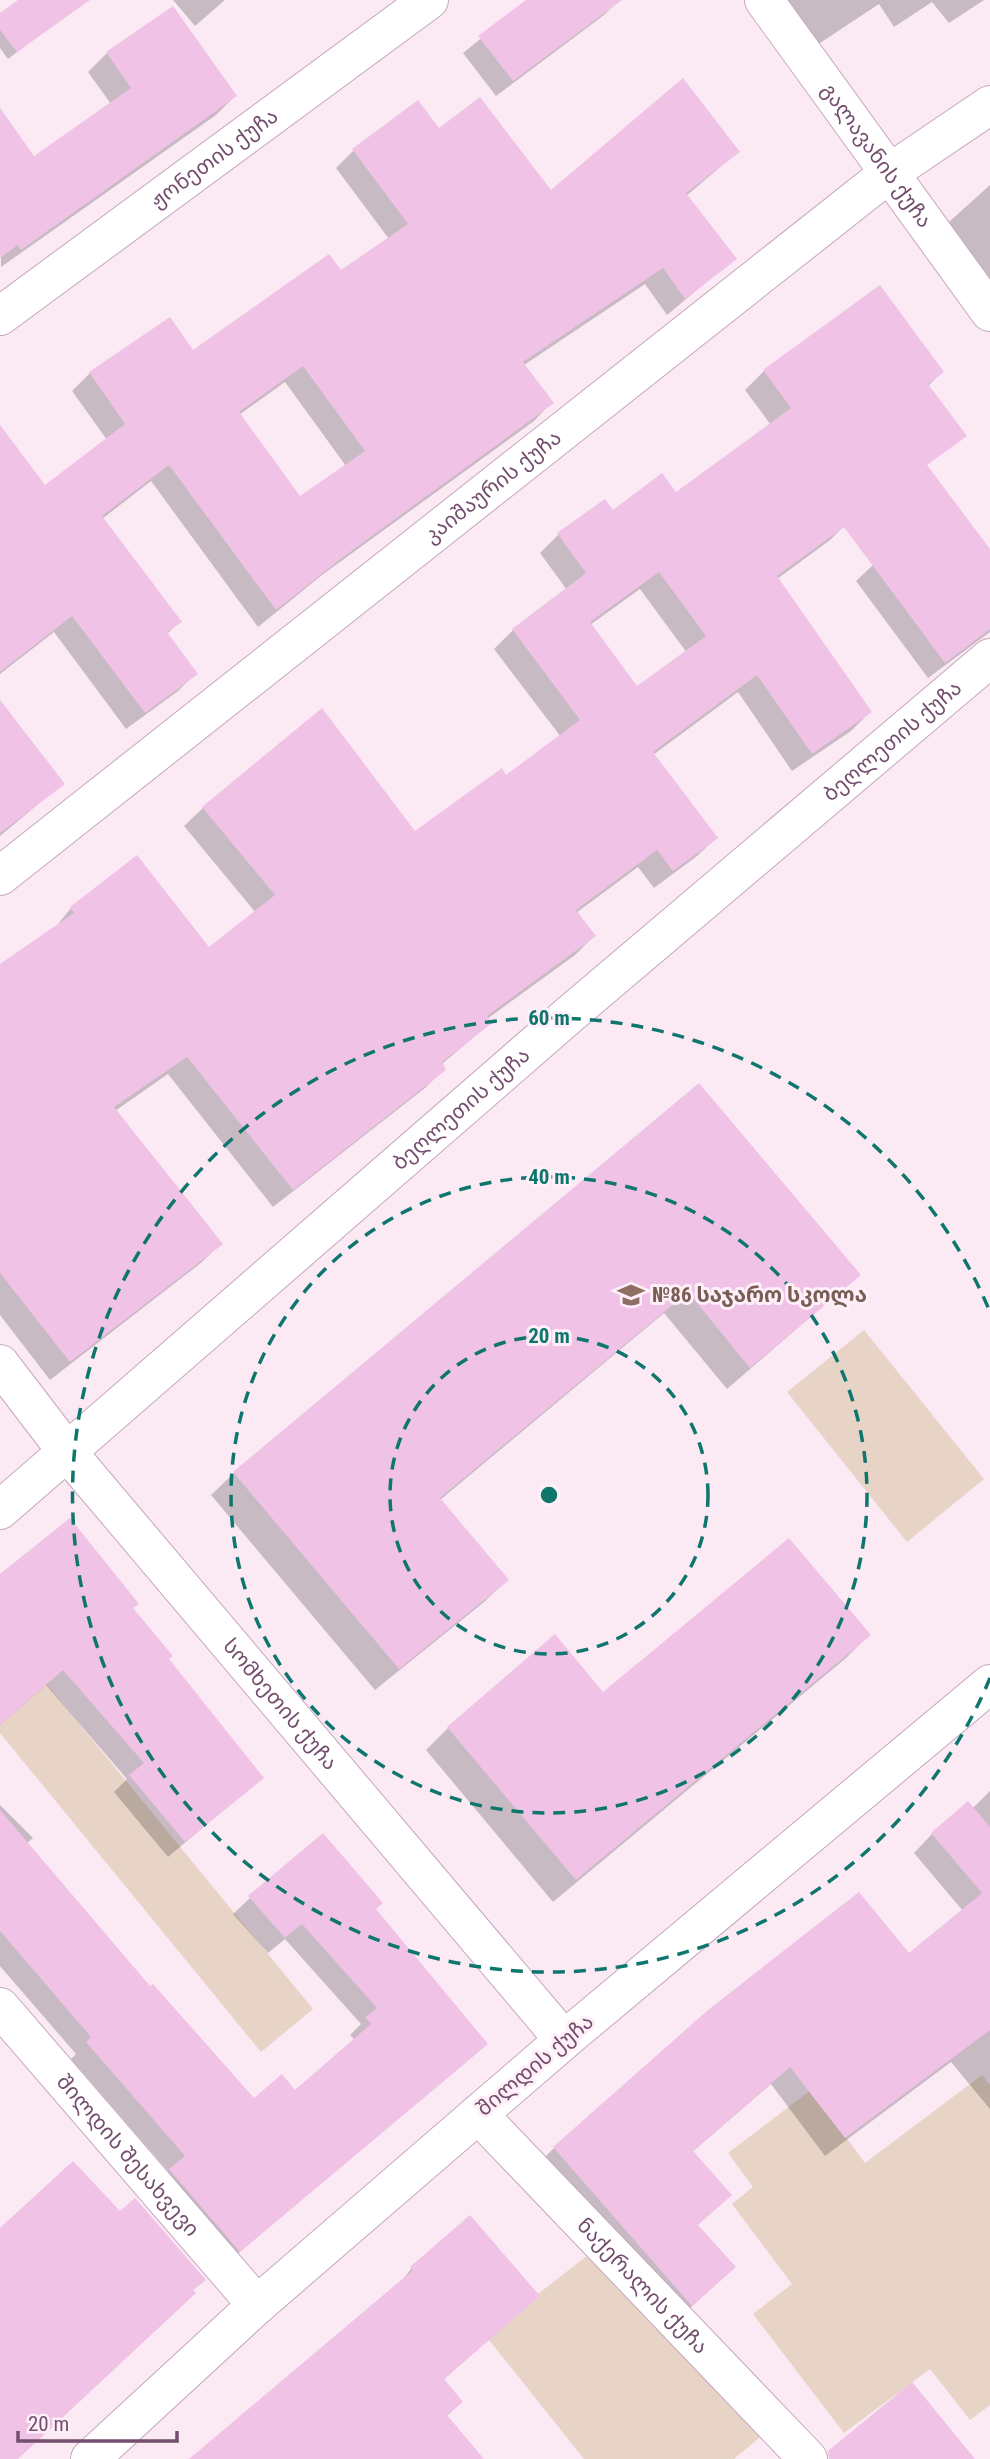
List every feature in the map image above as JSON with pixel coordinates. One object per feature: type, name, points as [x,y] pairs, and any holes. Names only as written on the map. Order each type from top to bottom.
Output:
[{"type":"street","name":"ჟონეთის ქუჩა","points":[[0,316],[429,0]]},
{"type":"street","name":"გალავანის ქუჩა","points":[[764,0],[990,312]]},
{"type":"street","name":"კაიშაურის ქუჩა","points":[[0,876],[888,174],[990,105]]},
{"type":"street","name":"ბეღლეთის ქუჩა","points":[[0,1510],[569,1015],[990,658]]},
{"type":"street","name":"სომხეთის ქუჩა","points":[[0,1364],[68,1452],[564,2040]]},
{"type":"street","name":"შილდის ქუჩა","points":[[90,2459],[257,2305],[478,2114],[990,1684]]},
{"type":"street","name":"შილდის შესახვევი","points":[[0,2007],[257,2305]]},
{"type":"street","name":"ნაქერალის ქუჩა","points":[[478,2114],[808,2459]]},
{"type":"shaded area","points":[[864,1330],[984,1479],[907,1542],[787,1392]]},
{"type":"shaded area","points":[[40,1676],[313,2009],[261,2052],[0,1733],[0,1709]]},
{"type":"shaded area","points":[[982,2075],[990,2085],[990,2405],[970,2420],[930,2369],[844,2433],[753,2314],[792,2284],[732,2204],[753,2187],[728,2153],[811,2090],[865,2163]]},
{"type":"shaded area","points":[[592,2252],[766,2432],[734,2459],[584,2459],[485,2335]]},
{"type":"building","points":[[18,0],[90,0],[17,52],[0,30],[0,13]]},
{"type":"building","points":[[526,0],[622,0],[513,81],[478,36]]},
{"type":"building","points":[[173,6],[237,96],[21,250],[18,245],[0,258],[0,108],[34,156],[131,88],[106,52]]},
{"type":"building","points":[[683,78],[740,152],[686,193],[737,259],[685,299],[663,268],[523,362],[554,403],[342,558],[276,610],[169,465],[102,516],[182,622],[167,632],[198,674],[145,713],[72,616],[0,672],[0,425],[45,485],[125,424],[89,372],[170,317],[193,350],[329,254],[341,270],[408,224],[352,149],[418,100],[439,128],[480,97],[551,190]],"holes":[[[303,366],[365,451],[300,496],[239,412]]]},
{"type":"building","points":[[880,285],[944,372],[928,384],[967,436],[927,465],[990,549],[990,629],[945,663],[844,527],[777,576],[872,712],[812,754],[757,675],[653,752],[718,838],[673,871],[657,850],[576,910],[596,936],[487,1016],[492,1023],[442,1062],[446,1070],[293,1190],[187,1057],[114,1107],[223,1244],[70,1362],[0,1273],[0,964],[74,913],[70,907],[137,855],[209,947],[275,895],[202,807],[322,708],[415,831],[502,768],[506,775],[580,720],[512,629],[586,573],[557,533],[605,499],[613,510],[662,473],[676,492],[791,408],[763,370]],"holes":[[[659,572],[706,636],[637,686],[590,622]]]},
{"type":"building","points":[[0,700],[65,784],[0,833]]},
{"type":"building","points":[[699,1083],[861,1275],[750,1368],[688,1292],[440,1498],[509,1580],[399,1669],[233,1472]]},
{"type":"building","points":[[70,1518],[139,1604],[133,1608],[173,1656],[169,1659],[264,1778],[185,1842],[129,1775],[144,1763],[63,1670],[0,1725],[0,1574]]},
{"type":"building","points":[[789,1538],[871,1635],[576,1880],[447,1727],[555,1634],[603,1692]]},
{"type":"building","points":[[968,1801],[990,1827],[990,2030],[845,2138],[790,2067],[693,2151],[732,2195],[698,2225],[736,2267],[692,2306],[553,2147],[708,2010],[859,1892],[909,1953],[982,1893],[931,1833]]},
{"type":"building","points":[[0,1810],[150,1986],[153,1984],[254,2098],[282,2074],[295,2090],[371,2024],[365,2017],[377,2008],[302,1924],[285,1938],[248,1896],[323,1833],[383,1903],[376,1909],[488,2044],[240,2252],[169,2169],[185,2156],[86,2042],[91,2037],[0,1931]]},
{"type":"building","points":[[73,2161],[120,2211],[135,2198],[206,2280],[193,2290],[196,2293],[18,2459],[0,2459],[0,2228]]},
{"type":"building","points":[[470,2215],[540,2296],[444,2379],[463,2402],[447,2415],[484,2459],[189,2459],[413,2270],[410,2267]]},
{"type":"building","points":[[912,2382],[975,2459],[829,2459],[828,2451]]},
{"type":"place","name":"№86 საჯარო სკოლა","points":[[631,1295]]}]
